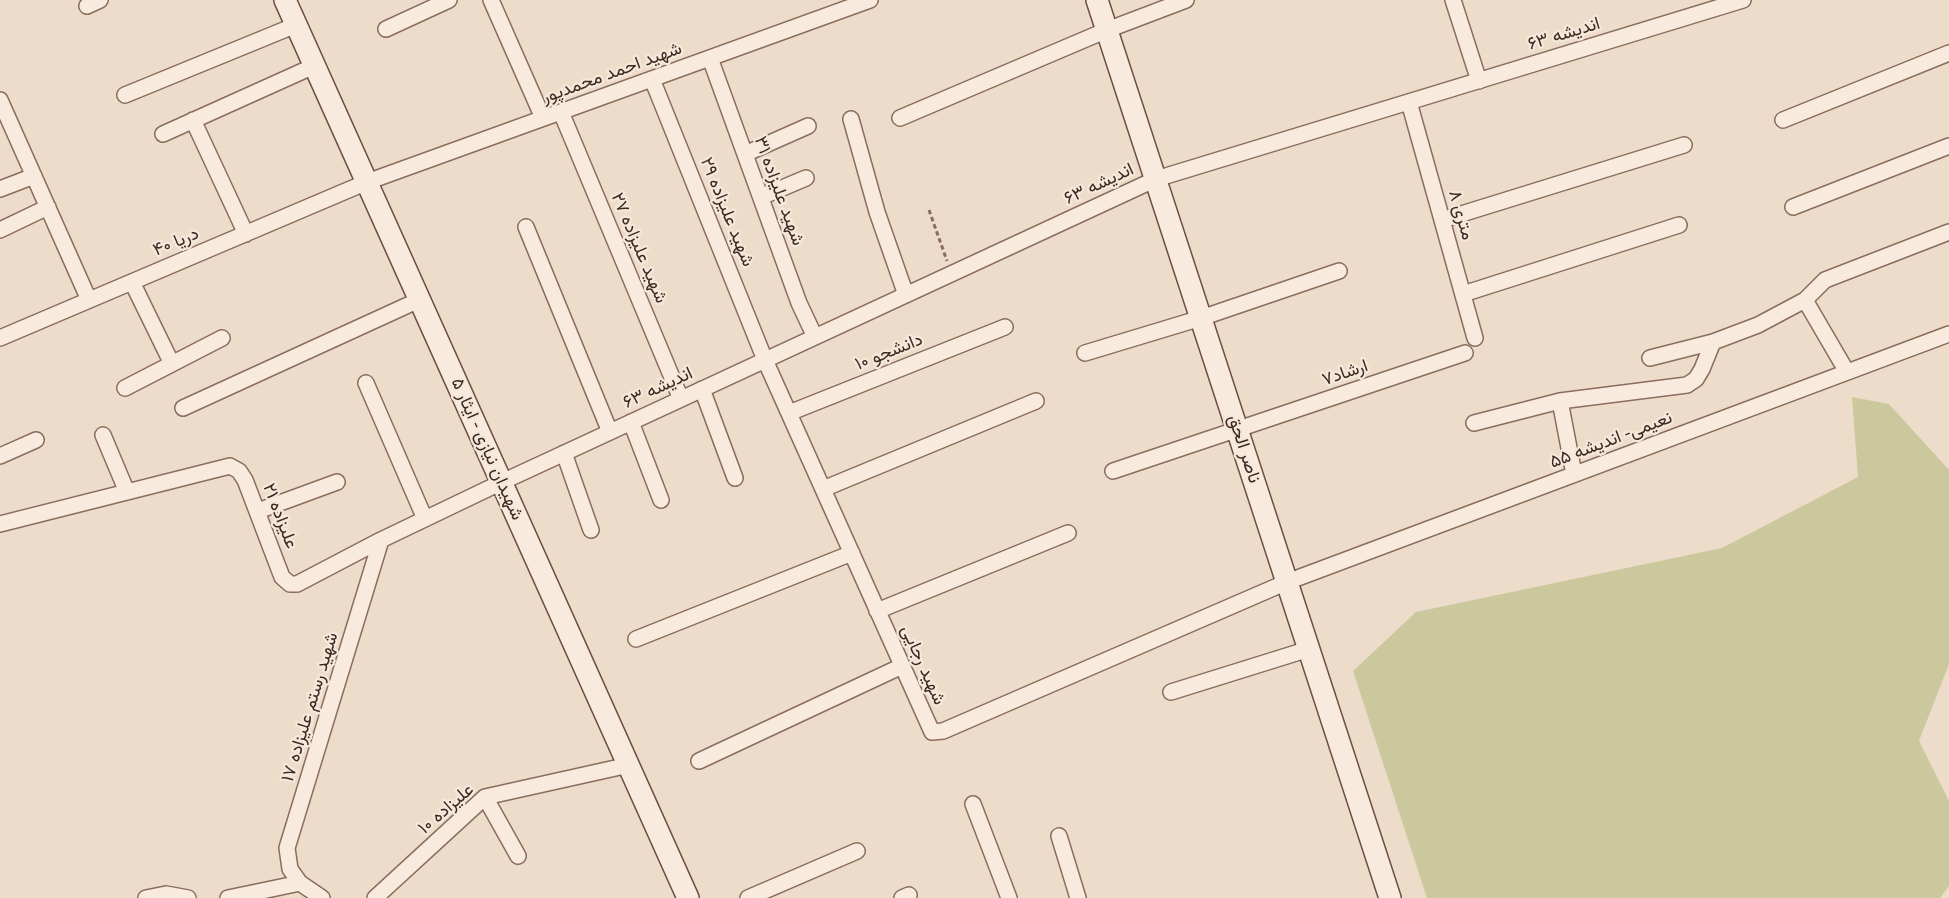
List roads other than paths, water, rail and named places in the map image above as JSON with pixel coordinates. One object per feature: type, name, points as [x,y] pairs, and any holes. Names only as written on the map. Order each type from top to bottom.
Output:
[{"type":"street","name":"شهیدان نیازی - ایثار ۵","points":[[285,0],[688,898]]},
{"type":"street","points":[[386,29],[449,0]]},
{"type":"street","points":[[491,0],[543,118]]},
{"type":"street","name":"شهید احمد محمدپور","points":[[366,182],[870,0]]},
{"type":"street","name":"ناصر الحق","points":[[1097,0],[1390,898]]},
{"type":"street","points":[[900,118],[1107,30],[1186,0]]},
{"type":"street","points":[[1453,0],[1479,81]]},
{"type":"street","name":"اندیشه ۶۳","points":[[502,482],[1156,180],[1743,0]]},
{"type":"street","points":[[125,95],[296,25]]},
{"type":"street","points":[[1783,120],[1949,53]]},
{"type":"street","name":"شهید علیزاده ۳۱","points":[[710,58],[799,303],[815,337]]},
{"type":"street","points":[[163,134],[314,66]]},
{"type":"street","name":"شهید علیزاده ۲۹","points":[[652,79],[765,360]]},
{"type":"street","name":"۸ متری","points":[[1409,102],[1475,338]]},
{"type":"street","points":[[1,105],[90,300]]},
{"type":"street","name":"شهید علیزاده ۲۷","points":[[561,112],[681,399]]},
{"type":"street","points":[[851,119],[877,212],[906,295]]},
{"type":"street","points":[[193,120],[246,234]]},
{"type":"street","points":[[745,154],[808,126]]},
{"type":"street","points":[[1442,220],[1683,146]]},
{"type":"street","points":[[1793,207],[1949,146]]},
{"type":"street","points":[[0,189],[34,176]]},
{"type":"street","points":[[760,197],[806,178]]},
{"type":"street","name":"دریا ۴۰","points":[[0,338],[366,182]]},
{"type":"street","points":[[0,230],[48,207]]},
{"type":"street","points":[[1463,294],[1679,225]]},
{"type":"street","points":[[526,227],[610,432]]},
{"type":"street","points":[[1650,358],[1713,342],[1758,325],[1805,300],[1826,280],[1949,232]]},
{"type":"street","points":[[1085,353],[1201,318],[1339,271]]},
{"type":"street","points":[[132,282],[172,364]]},
{"type":"street","points":[[183,408],[420,300]]},
{"type":"street","points":[[1805,300],[1847,372]]},
{"type":"street","name":"دانشجو ۱۰","points":[[789,413],[1005,327]]},
{"type":"street","name":"نعیمی- اندیشه ۵۵","points":[[1287,582],[1949,334]]},
{"type":"street","points":[[125,388],[222,339]]},
{"type":"street","points":[[1474,423],[1560,401],[1687,385],[1696,379],[1713,342]]},
{"type":"street","name":"ارشاد۷","points":[[1113,471],[1465,353]]},
{"type":"street","name":"شهید رجایی","points":[[765,360],[932,732],[943,731],[1287,582]]},
{"type":"street","points":[[366,383],[425,519]]},
{"type":"street","points":[[702,389],[735,478]]},
{"type":"street","points":[[823,489],[1036,401]]},
{"type":"street","points":[[1560,401],[1575,474]]},
{"type":"street","points":[[631,422],[661,500]]},
{"type":"street","points":[[102,435],[127,492]]},
{"type":"street","points":[[0,456],[36,440]]},
{"type":"street","points":[[564,453],[591,530]]},
{"type":"street","name":"علیزاده ۲۱","points":[[0,524],[230,466],[242,474],[258,510],[282,577],[290,584],[297,584],[381,540],[502,482]]},
{"type":"street","points":[[258,510],[337,482]]},
{"type":"street","points":[[878,610],[1068,533]]},
{"type":"street","name":"۱۷ شهید رستم علیزاده","points":[[300,883],[290,869],[287,848],[381,540]]},
{"type":"street","points":[[636,639],[852,554]]},
{"type":"street","points":[[1171,693],[1309,649]]},
{"type":"street","points":[[699,760],[902,666]]},
{"type":"street","name":"علیزاده ۱۰","points":[[375,898],[485,797],[629,765]]},
{"type":"street","points":[[485,797],[518,856]]},
{"type":"street","points":[[973,804],[1009,898]]},
{"type":"street","points":[[1059,836],[1078,898]]},
{"type":"street","points":[[748,898],[856,851]]},
{"type":"street","points":[[228,898],[300,883],[322,898]]},
{"type":"street","points":[[146,898],[166,894],[188,898]]}]
